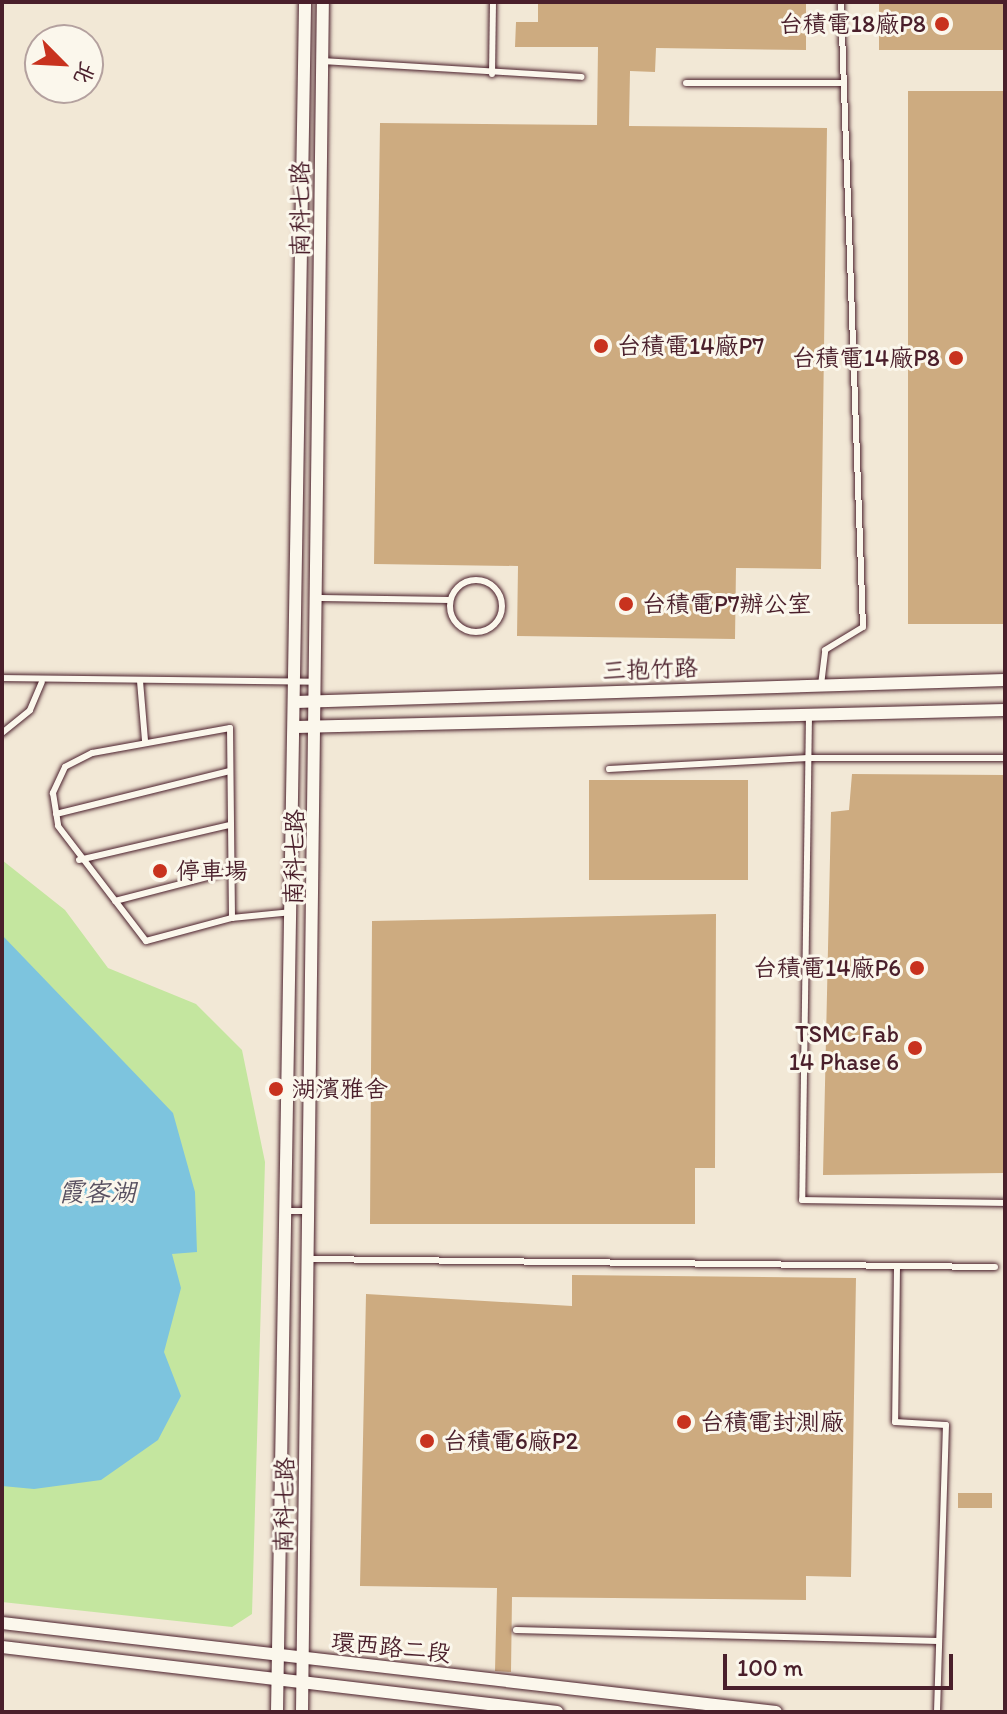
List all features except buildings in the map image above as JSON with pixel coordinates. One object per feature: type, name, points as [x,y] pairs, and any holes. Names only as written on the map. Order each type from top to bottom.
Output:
[{"type":"street","name":"南科七路","points":[[278,1682],[290,1211],[305,2]]},
{"type":"street","name":"南科七路","points":[[302,1712],[321,598],[323,2]]},
{"type":"street","name":"三抱竹路","points":[[296,702],[1005,680]]},
{"type":"street","name":"三抱竹路","points":[[296,727],[1005,710]]},
{"type":"street","name":"環西路二段","points":[[2,1623],[776,1712]]},
{"type":"street","points":[[2,1647],[278,1682],[277,1712]]},
{"type":"street","name":"環西路二段","points":[[278,1682],[557,1712]]},
{"type":"lane","points":[[492,74],[493,2]]},
{"type":"lane","points":[[821,685],[825,650],[863,627],[841,2]]},
{"type":"lane","points":[[322,61],[492,74],[582,77]]},
{"type":"lane","points":[[686,83],[844,83]]},
{"type":"lane","points":[[484,581],[500,595],[501,616],[492,627],[471,632],[454,621],[450,600],[463,583],[484,581]]},
{"type":"lane","points":[[321,598],[450,600]]},
{"type":"lane","points":[[2,678],[42,682],[319,682]]},
{"type":"lane","points":[[140,681],[145,741]]},
{"type":"lane","points":[[2,733],[30,710],[42,682]]},
{"type":"lane","points":[[809,715],[802,1200],[1005,1203]]},
{"type":"lane","points":[[232,918],[230,728],[145,741],[65,767],[53,793],[56,814],[79,860],[146,941],[232,918],[294,912]]},
{"type":"lane","points":[[609,769],[808,758],[1005,758]]},
{"type":"lane","points":[[56,814],[230,771]]},
{"type":"lane","points":[[79,860],[230,825]]},
{"type":"lane","points":[[115,901],[231,871]]},
{"type":"lane","points":[[290,1211],[312,1210]]},
{"type":"lane","points":[[310,1259],[995,1267]]},
{"type":"lane","points":[[897,1267],[895,1422],[946,1425],[937,1712]]},
{"type":"lane","points":[[516,1630],[938,1641]]},
{"type":"green space","points":[[2,860],[65,910],[108,968],[196,1004],[242,1050],[265,1162],[252,1614],[232,1627],[2,1602]]},
{"type":"water","name":"霞客湖","points":[[2,935],[173,1113],[195,1192],[197,1252],[172,1254],[181,1288],[164,1352],[181,1396],[158,1440],[101,1480],[34,1489],[2,1486]]},
{"type":"place","name":"台積電18廠P8","points":[[942,24]]},
{"type":"place","name":"台積電14廠P7","points":[[601,346]]},
{"type":"place","name":"台積電14廠P8","points":[[956,358]]},
{"type":"place","name":"台積電P7辦公室","points":[[626,604]]},
{"type":"place","name":"停車場","points":[[160,871]]},
{"type":"place","name":"台積電14廠P6","points":[[917,968]]},
{"type":"place","name":"TSMC Fab 14 Phase 6","points":[[915,1048]]},
{"type":"place","name":"湖濱雅舍","points":[[276,1089]]},
{"type":"place","name":"台積電封測廠","points":[[684,1422]]},
{"type":"place","name":"台積電6廠P2","points":[[427,1441]]}]
